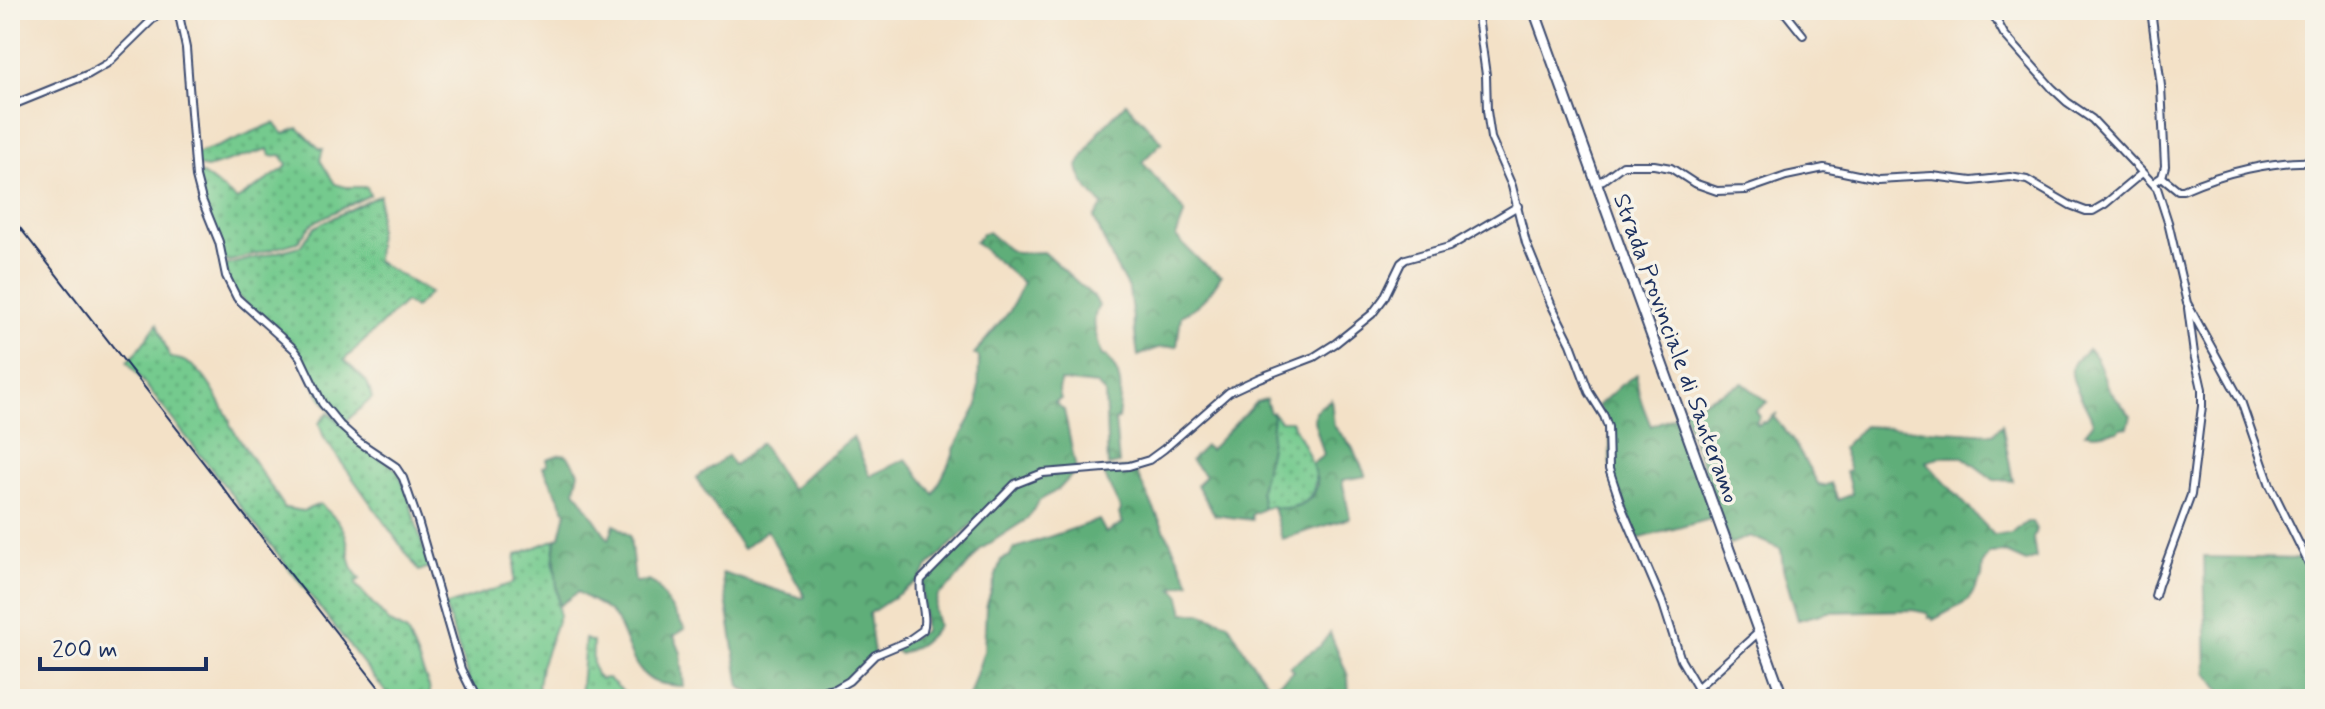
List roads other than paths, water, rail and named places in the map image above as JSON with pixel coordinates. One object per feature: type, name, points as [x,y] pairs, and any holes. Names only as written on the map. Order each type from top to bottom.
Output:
[{"type":"main road","name":"Strada Provinciale di Santeramo","points":[[1534,10],[1783,699]]},
{"type":"street","points":[[10,106],[89,74],[108,63],[162,10]]},
{"type":"street","points":[[178,10],[186,48],[196,177],[216,232],[229,286],[241,302],[294,349],[322,403],[340,425],[399,472],[418,521],[461,669],[476,699]]},
{"type":"street","points":[[1477,10],[1486,75],[1488,126],[1518,206],[1526,243],[1589,392],[1604,416],[1608,427],[1608,462],[1613,480],[1663,604],[1681,660],[1704,699]]},
{"type":"street","points":[[1783,10],[1803,35]]},
{"type":"street","points":[[1991,10],[2004,34],[2052,88],[2092,119],[2141,174],[2153,183],[2162,202],[2188,307],[2202,406],[2191,495],[2155,596]]},
{"type":"street","points":[[2151,10],[2161,86],[2165,166],[2162,177],[2153,183]]},
{"type":"street","points":[[2162,177],[2178,190],[2183,190],[2241,172],[2290,162],[2315,162]]},
{"type":"street","points":[[1596,182],[1623,165],[1671,168],[1702,187],[1717,191],[1746,190],[1786,176],[1824,168],[1877,179],[1932,176],[1972,181],[2010,177],[2027,180],[2070,205],[2093,211],[2141,174]]},
{"type":"street","points":[[786,699],[835,689],[849,681],[875,655],[906,642],[923,630],[925,620],[919,594],[921,580],[1015,484],[1043,473],[1129,466],[1156,456],[1229,392],[1314,357],[1367,320],[1384,298],[1406,259],[1449,247],[1518,206]]},
{"type":"street","points":[[2188,307],[2241,401],[2270,485],[2315,576]]},
{"type":"street","points":[[1697,688],[1759,632]]},
{"type":"railway","points":[[10,215],[388,699]]}]
